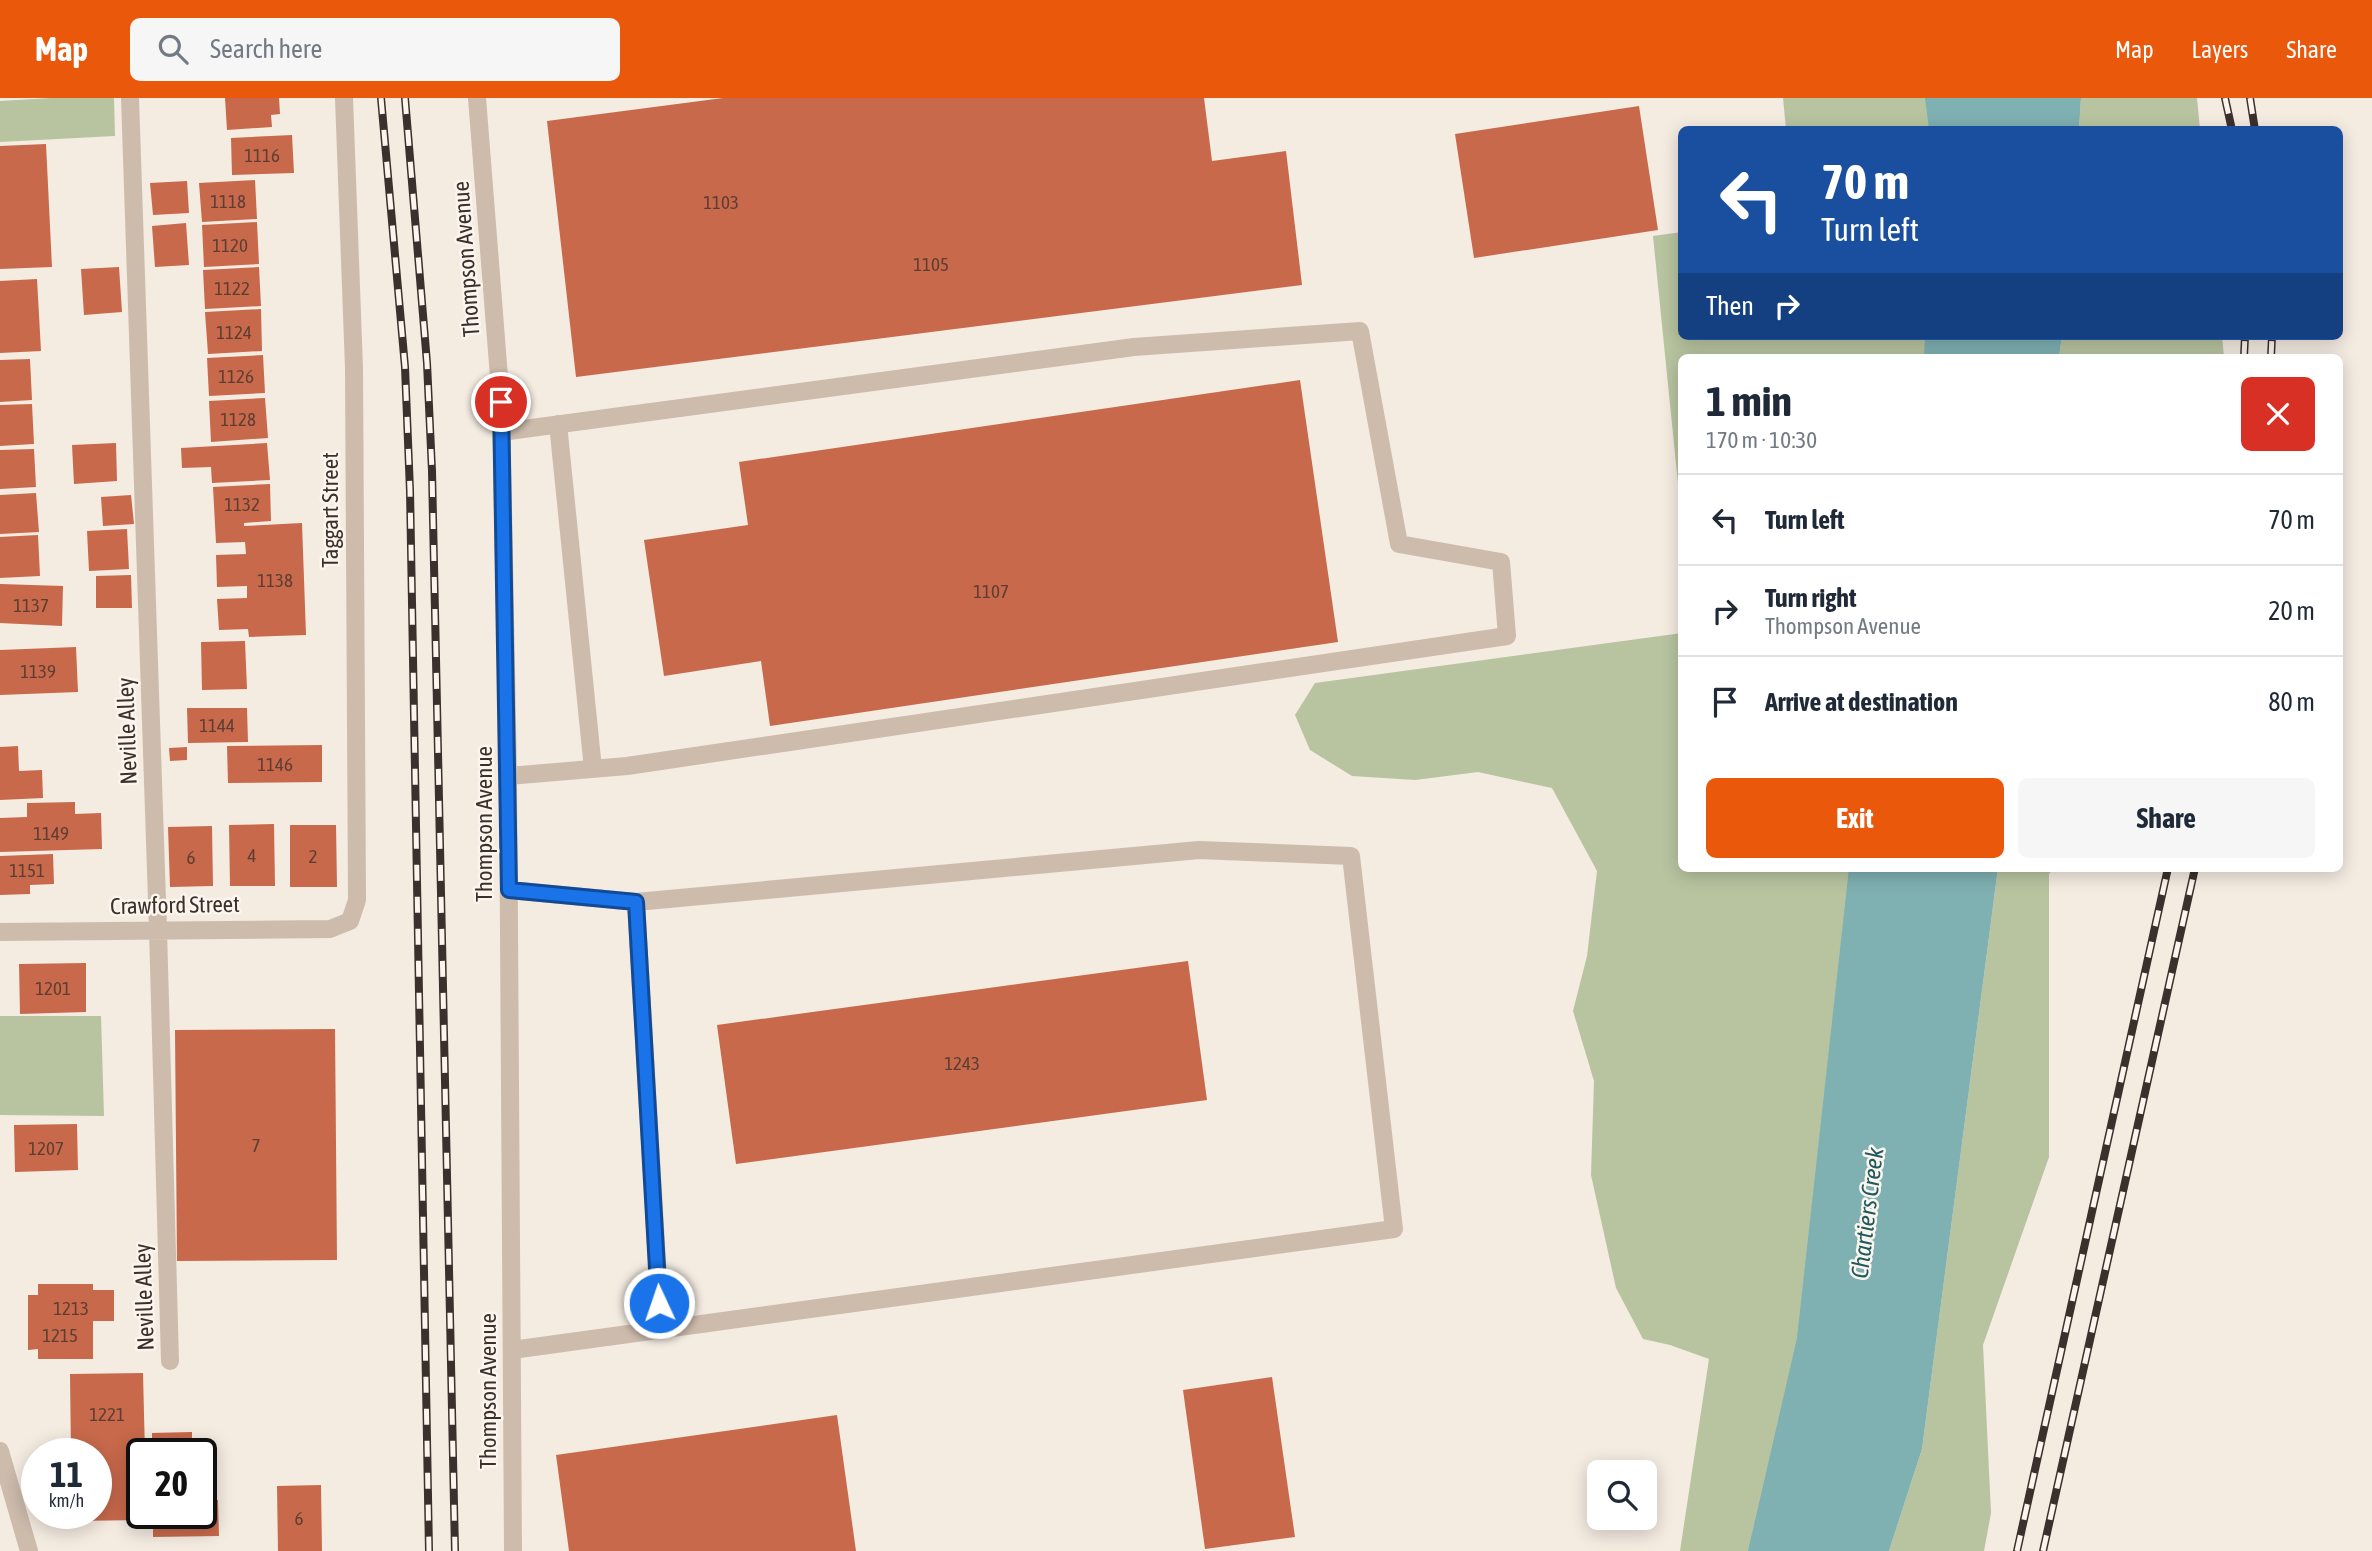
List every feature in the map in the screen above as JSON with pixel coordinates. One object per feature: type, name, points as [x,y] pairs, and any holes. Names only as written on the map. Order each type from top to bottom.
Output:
[{"type":"street","name":"Neville Alley","points":[[130,98],[159,930],[170,1362]]},
{"type":"street","name":"Taggart Street","points":[[344,98],[354,382],[357,900],[350,920]]},
{"type":"street","name":"Thompson Avenue","points":[[477,98],[502,432],[508,776],[513,1551]]},
{"type":"street","points":[[502,432],[1134,347],[1360,331],[1399,544],[1501,562],[1507,636],[627,766],[508,776]]},
{"type":"street","points":[[558,424],[593,769]]},
{"type":"street","points":[[509,890],[636,902],[1199,850],[1351,856],[1394,1229],[512,1350]]},
{"type":"street","points":[[636,902],[661,1329]]},
{"type":"street","name":"Crawford Street","points":[[0,932],[330,929],[350,920]]},
{"type":"street","points":[[0,1451],[29,1551]]},
{"type":"green space","points":[[114,98],[115,136],[0,142],[0,101]]},
{"type":"green space","points":[[1783,98],[1952,98],[1950,126],[1786,126]]},
{"type":"green space","points":[[2081,98],[2197,98],[2200,126],[2079,126]]},
{"type":"green space","points":[[1678,233],[1678,340],[1942,340],[1941,354],[1678,354],[1678,483],[1653,236]]},
{"type":"green space","points":[[2061,340],[2222,340],[2224,354],[2059,354]]},
{"type":"green space","points":[[1678,634],[1678,872],[1872,872],[1804,1353],[1760,1551],[1680,1551],[1709,1359],[1643,1339],[1616,1288],[1591,1175],[1594,1081],[1573,1011],[1587,956],[1597,871],[1552,788],[1478,772],[1415,780],[1352,776],[1310,750],[1295,715],[1315,683]]},
{"type":"green space","points":[[1997,872],[2051,872],[2049,1157],[1983,1345],[1991,1513],[1984,1551],[1889,1551],[1922,1449]]},
{"type":"green space","points":[[0,1016],[101,1016],[104,1116],[0,1115]]},
{"type":"water","points":[[1925,98],[2081,98],[2079,126],[1929,126]]},
{"type":"water","points":[[1925,340],[2061,340],[2059,354],[1924,354]]},
{"type":"water","name":"Chartiers Creek","points":[[1849,872],[1997,872],[1922,1449],[1889,1551],[1748,1551],[1797,1338]]},
{"type":"building","points":[[225,98],[279,98],[280,114],[271,115],[272,127],[227,130]]},
{"type":"building","points":[[723,98],[1204,98],[1212,161],[1286,151],[1302,285],[576,377],[547,121]]},
{"type":"building","points":[[1639,106],[1658,230],[1474,258],[1455,134]]},
{"type":"building","points":[[292,135],[294,173],[232,175],[231,138]]},
{"type":"building","points":[[46,144],[52,267],[0,269],[0,146]]},
{"type":"building","points":[[255,180],[257,219],[202,222],[199,183]]},
{"type":"building","points":[[187,181],[189,213],[153,215],[150,183]]},
{"type":"building","points":[[257,222],[259,264],[204,267],[202,225]]},
{"type":"building","points":[[186,223],[189,265],[155,267],[152,226]]},
{"type":"building","points":[[119,267],[122,312],[84,315],[81,269]]},
{"type":"building","points":[[259,267],[261,306],[205,309],[203,270]]},
{"type":"building","points":[[37,279],[41,351],[0,353],[0,281]]},
{"type":"building","points":[[261,309],[262,351],[208,354],[205,312]]},
{"type":"building","points":[[263,355],[265,393],[209,396],[207,358]]},
{"type":"building","points":[[30,359],[32,400],[0,402],[0,360]]},
{"type":"building","points":[[1300,380],[1338,642],[770,726],[761,661],[664,676],[644,540],[748,525],[739,462]]},
{"type":"building","points":[[265,398],[268,438],[211,442],[209,401]]},
{"type":"building","points":[[32,404],[34,444],[0,446],[0,405]]},
{"type":"building","points":[[116,443],[117,481],[74,484],[72,445]]},
{"type":"building","points":[[267,443],[270,480],[212,483],[211,467],[182,468],[181,448]]},
{"type":"building","points":[[34,449],[36,487],[0,489],[0,450]]},
{"type":"building","points":[[270,484],[271,521],[244,523],[244,526],[302,523],[306,635],[249,637],[248,629],[219,630],[217,599],[247,598],[247,586],[217,587],[216,555],[246,554],[245,542],[216,543],[213,487]]},
{"type":"building","points":[[36,493],[39,532],[0,534],[0,495]]},
{"type":"building","points":[[131,495],[134,524],[103,526],[101,497]]},
{"type":"building","points":[[127,529],[129,569],[89,571],[87,531]]},
{"type":"building","points":[[38,535],[40,576],[0,578],[0,537]]},
{"type":"building","points":[[131,575],[132,608],[96,608],[96,576]]},
{"type":"building","points":[[0,584],[63,586],[62,626],[0,623]]},
{"type":"building","points":[[245,641],[247,689],[202,690],[201,642]]},
{"type":"building","points":[[76,647],[78,692],[0,695],[0,650]]},
{"type":"building","points":[[187,708],[247,708],[248,742],[188,743]]},
{"type":"building","points":[[322,745],[322,782],[228,783],[227,746]]},
{"type":"building","points":[[18,746],[19,771],[42,770],[43,798],[0,800],[0,747]]},
{"type":"building","points":[[187,747],[187,760],[170,761],[169,748]]},
{"type":"building","points":[[75,802],[75,814],[101,813],[102,849],[0,852],[0,818],[27,817],[27,803]]},
{"type":"building","points":[[274,824],[275,886],[230,886],[229,825]]},
{"type":"building","points":[[290,825],[336,825],[337,887],[290,887]]},
{"type":"building","points":[[212,826],[213,886],[170,887],[168,827]]},
{"type":"building","points":[[53,854],[54,884],[30,885],[30,894],[0,895],[0,856]]},
{"type":"building","points":[[1188,961],[1207,1100],[736,1164],[717,1025]]},
{"type":"building","points":[[86,963],[86,1012],[20,1014],[19,964]]},
{"type":"building","points":[[335,1029],[337,1260],[177,1261],[175,1030]]},
{"type":"building","points":[[77,1124],[78,1170],[15,1172],[14,1125]]},
{"type":"building","points":[[38,1284],[93,1284],[93,1290],[114,1290],[114,1321],[93,1321],[93,1359],[38,1359],[38,1349],[28,1350],[28,1295],[38,1295]]},
{"type":"building","points":[[143,1373],[145,1438],[126,1438],[126,1520],[112,1520],[112,1438],[71,1438],[70,1374]]},
{"type":"building","points":[[1272,1377],[1295,1537],[1205,1549],[1183,1390]]},
{"type":"building","points":[[837,1415],[856,1551],[569,1551],[556,1455]]},
{"type":"building","points":[[192,1432],[192,1438],[152,1438],[152,1433]]},
{"type":"building","points":[[321,1485],[322,1551],[278,1551],[277,1486]]},
{"type":"building","points":[[217,1500],[219,1536],[153,1537],[153,1529],[217,1529]]},
{"type":"railway","points":[[381,98],[405,367],[410,491],[429,1551]]},
{"type":"railway","points":[[405,98],[427,363],[432,471],[455,1551]]},
{"type":"railway","points":[[2225,98],[2231,126]]},
{"type":"railway","points":[[2250,98],[2254,126]]},
{"type":"railway","points":[[2244,354],[2245,340]]},
{"type":"railway","points":[[2271,354],[2272,340]]},
{"type":"railway","points":[[2017,1551],[2167,872]]},
{"type":"railway","points":[[2043,1551],[2194,872]]},
{"type":"route","points":[[501,402],[509,890],[636,902],[659,1303]]}]
